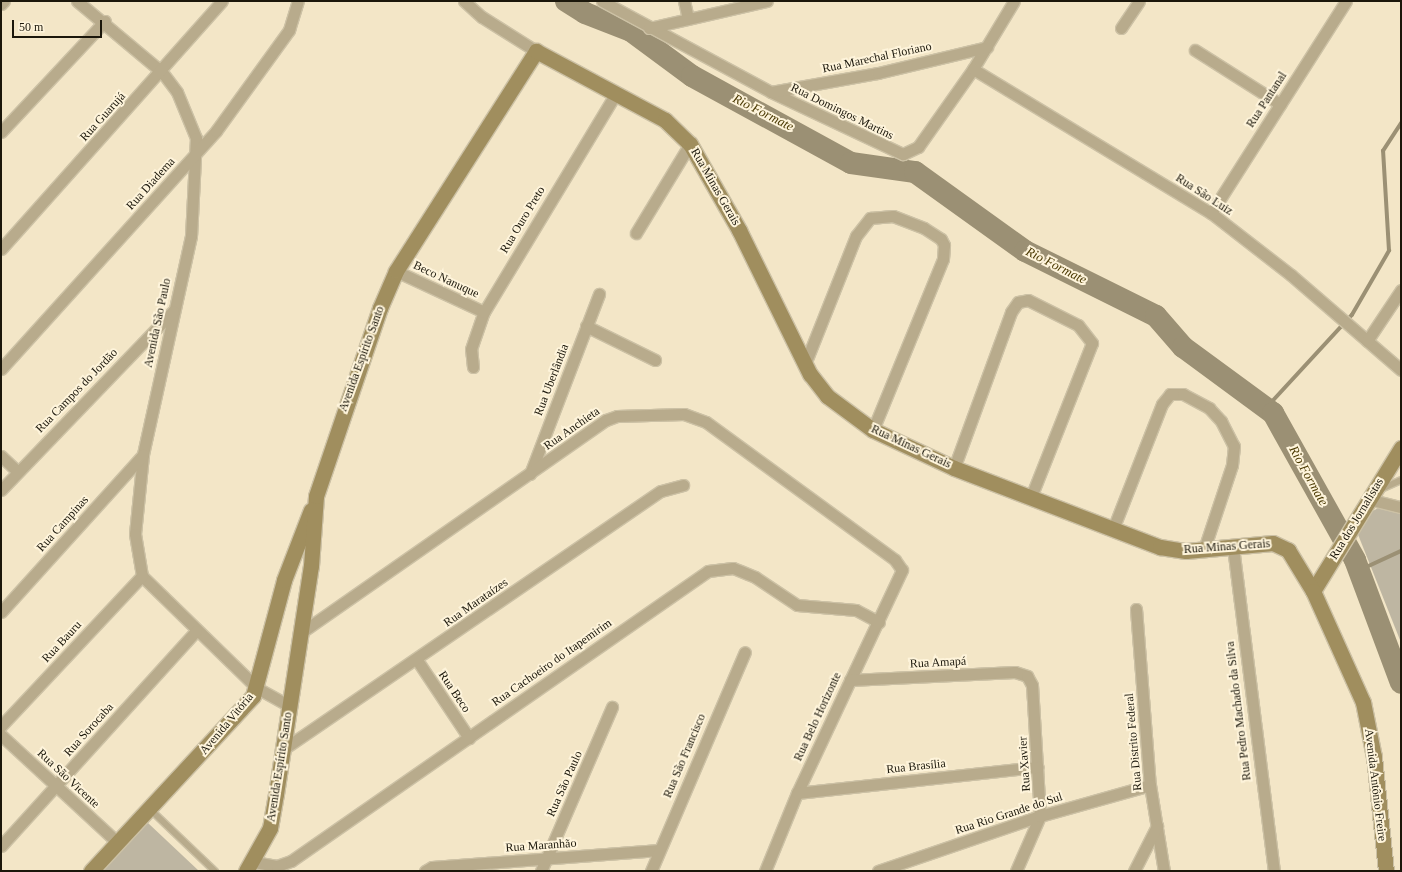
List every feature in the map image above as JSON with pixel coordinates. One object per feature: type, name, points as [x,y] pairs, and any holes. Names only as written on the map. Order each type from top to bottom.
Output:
[{"type":"street","points":[[1,4],[4,1]]},
{"type":"street","name":"Avenida São Paulo","points":[[77,1],[105,21],[162,72],[177,92],[196,138],[191,236],[173,311],[143,455],[135,534],[142,576]]},
{"type":"street","name":"Rua Guarujá","points":[[1,249],[162,72],[222,1]]},
{"type":"street","name":"Rua Diadema","points":[[1,370],[196,154],[279,46],[293,20],[298,1]]},
{"type":"street","points":[[464,1],[482,17],[536,51]]},
{"type":"street","name":"Rua Domingos Martins","points":[[602,1],[649,28],[771,92],[879,146],[909,154],[918,147],[973,70],[1014,1]]},
{"type":"street","points":[[684,1],[688,19]]},
{"type":"street","points":[[649,28],[767,1]]},
{"type":"street","points":[[1121,28],[1139,1]]},
{"type":"street","name":"Rua Pantanal","points":[[1210,213],[1346,1]]},
{"type":"street","points":[[1,132],[105,21]]},
{"type":"street","name":"Rua Marechal Floriano","points":[[771,92],[878,73],[987,47]]},
{"type":"street","points":[[1195,50],[1280,104]]},
{"type":"street","name":"Rua Minas Gerais","points":[[536,51],[665,120],[690,144],[739,230],[805,364],[827,396],[873,430],[954,468],[1166,548],[1204,549],[1281,544],[1294,555],[1313,591]]},
{"type":"street","name":"Avenida Espírito Santo","points":[[250,866],[270,828],[285,748],[299,634],[311,566],[316,496],[396,271],[536,51]]},
{"type":"street","name":"Rua São Luiz","points":[[973,70],[1210,213],[1291,275],[1401,370]]},
{"type":"street","name":"Rua Ouro Preto","points":[[473,367],[471,349],[484,312],[616,93]]},
{"type":"street","points":[[636,233],[690,144]]},
{"type":"street","points":[[805,364],[862,226],[870,218],[893,216],[934,232],[944,245],[943,259],[873,430]]},
{"type":"street","name":"Beco Nanuque","points":[[396,271],[484,312]]},
{"type":"street","points":[[1367,341],[1401,290]]},
{"type":"street","name":"Rua Uberlândia","points":[[530,475],[599,294]]},
{"type":"street","points":[[954,468],[1011,312],[1018,302],[1028,300],[1078,325],[1092,343],[1031,497]]},
{"type":"street","name":"Rua Campos do Jordão","points":[[1,490],[173,311]]},
{"type":"street","points":[[586,326],[655,360]]},
{"type":"street","points":[[1113,528],[1162,404],[1170,394],[1183,394],[1209,408],[1221,421],[1234,446],[1232,465],[1204,549]]},
{"type":"street","name":"Rua Anchieta","points":[[299,634],[612,417],[693,416],[719,430],[794,489],[895,560],[901,577]]},
{"type":"street","name":"Rua dos Jornalistas","points":[[1313,591],[1401,448]]},
{"type":"street","name":"Rua Campinas","points":[[1,612],[143,455]]},
{"type":"street","points":[[1,456],[18,472]]},
{"type":"street","name":"Rua Marataízes","points":[[285,748],[418,660],[661,491],[683,485]]},
{"type":"street","name":"Avenida Vitória","points":[[91,871],[148,808],[202,754],[257,688],[290,563],[316,496]]},
{"type":"street","points":[[1371,496],[1401,507]]},
{"type":"street","name":"Rua Pedro Machado da Silva","points":[[1233,547],[1274,871]]},
{"type":"street","points":[[290,563],[305,559],[311,566]]},
{"type":"street","name":"Rua Cachoeiro do Itapemirim","points":[[250,866],[277,866],[290,861],[469,738],[687,583],[720,568],[743,571],[797,605],[856,610],[879,622]]},
{"type":"street","points":[[142,576],[196,631]]},
{"type":"street","name":"Rua Bauru","points":[[1,726],[142,576]]},
{"type":"street","name":"Rua Belo Horizonte","points":[[765,871],[797,793],[850,680],[901,577]]},
{"type":"street","name":"Avenida Antônio Freire","points":[[1313,591],[1363,702],[1374,757],[1386,871]]},
{"type":"street","name":"Rua Distrito Federal","points":[[1136,609],[1150,785],[1164,871]]},
{"type":"street","name":"Avenida Espírito Santo","points":[[196,631],[257,688],[290,706]]},
{"type":"street","name":"Rua Sorocaba","points":[[1,846],[196,631]]},
{"type":"street","name":"Rua São Francisco","points":[[651,871],[744,652]]},
{"type":"street","name":"Rua Beco","points":[[418,660],[469,738]]},
{"type":"street","name":"Rua Amapá","points":[[850,680],[1015,672],[1027,676]]},
{"type":"street","name":"Rua Xavier","points":[[1016,871],[1040,816],[1032,685],[1027,676]]},
{"type":"street","name":"Rua São Paulo","points":[[541,871],[612,707]]},
{"type":"street","name":"Rua São Vicente","points":[[1,735],[117,842]]},
{"type":"street","name":"Rua Brasília","points":[[797,793],[1038,767]]},
{"type":"street","name":"Rua Rio Grande do Sul","points":[[878,871],[1040,816],[1150,785]]},
{"type":"street","points":[[1134,871],[1157,826]]},
{"type":"street","name":"Rua Maranhão","points":[[425,871],[659,850]]},
{"type":"street","points":[[909,871],[915,859]]},
{"type":"lane","points":[[1371,496],[1401,480]]},
{"type":"lane","points":[[148,808],[214,871]]},
{"type":"shaded area","points":[[1380,507],[1401,513],[1400,640],[1355,527],[1360,518]]},
{"type":"shaded area","points":[[148,823],[199,871],[102,871]]},
{"type":"waterway","name":"Rio Formate","points":[[566,1],[585,13],[631,31],[692,76],[851,163],[915,172],[1025,251],[1156,316],[1183,347],[1273,413],[1355,560],[1401,683]]},
{"type":"waterway","points":[[1267,407],[1352,315],[1389,251],[1383,151],[1401,123]]},
{"type":"waterway","points":[[1360,570],[1401,551]]}]
